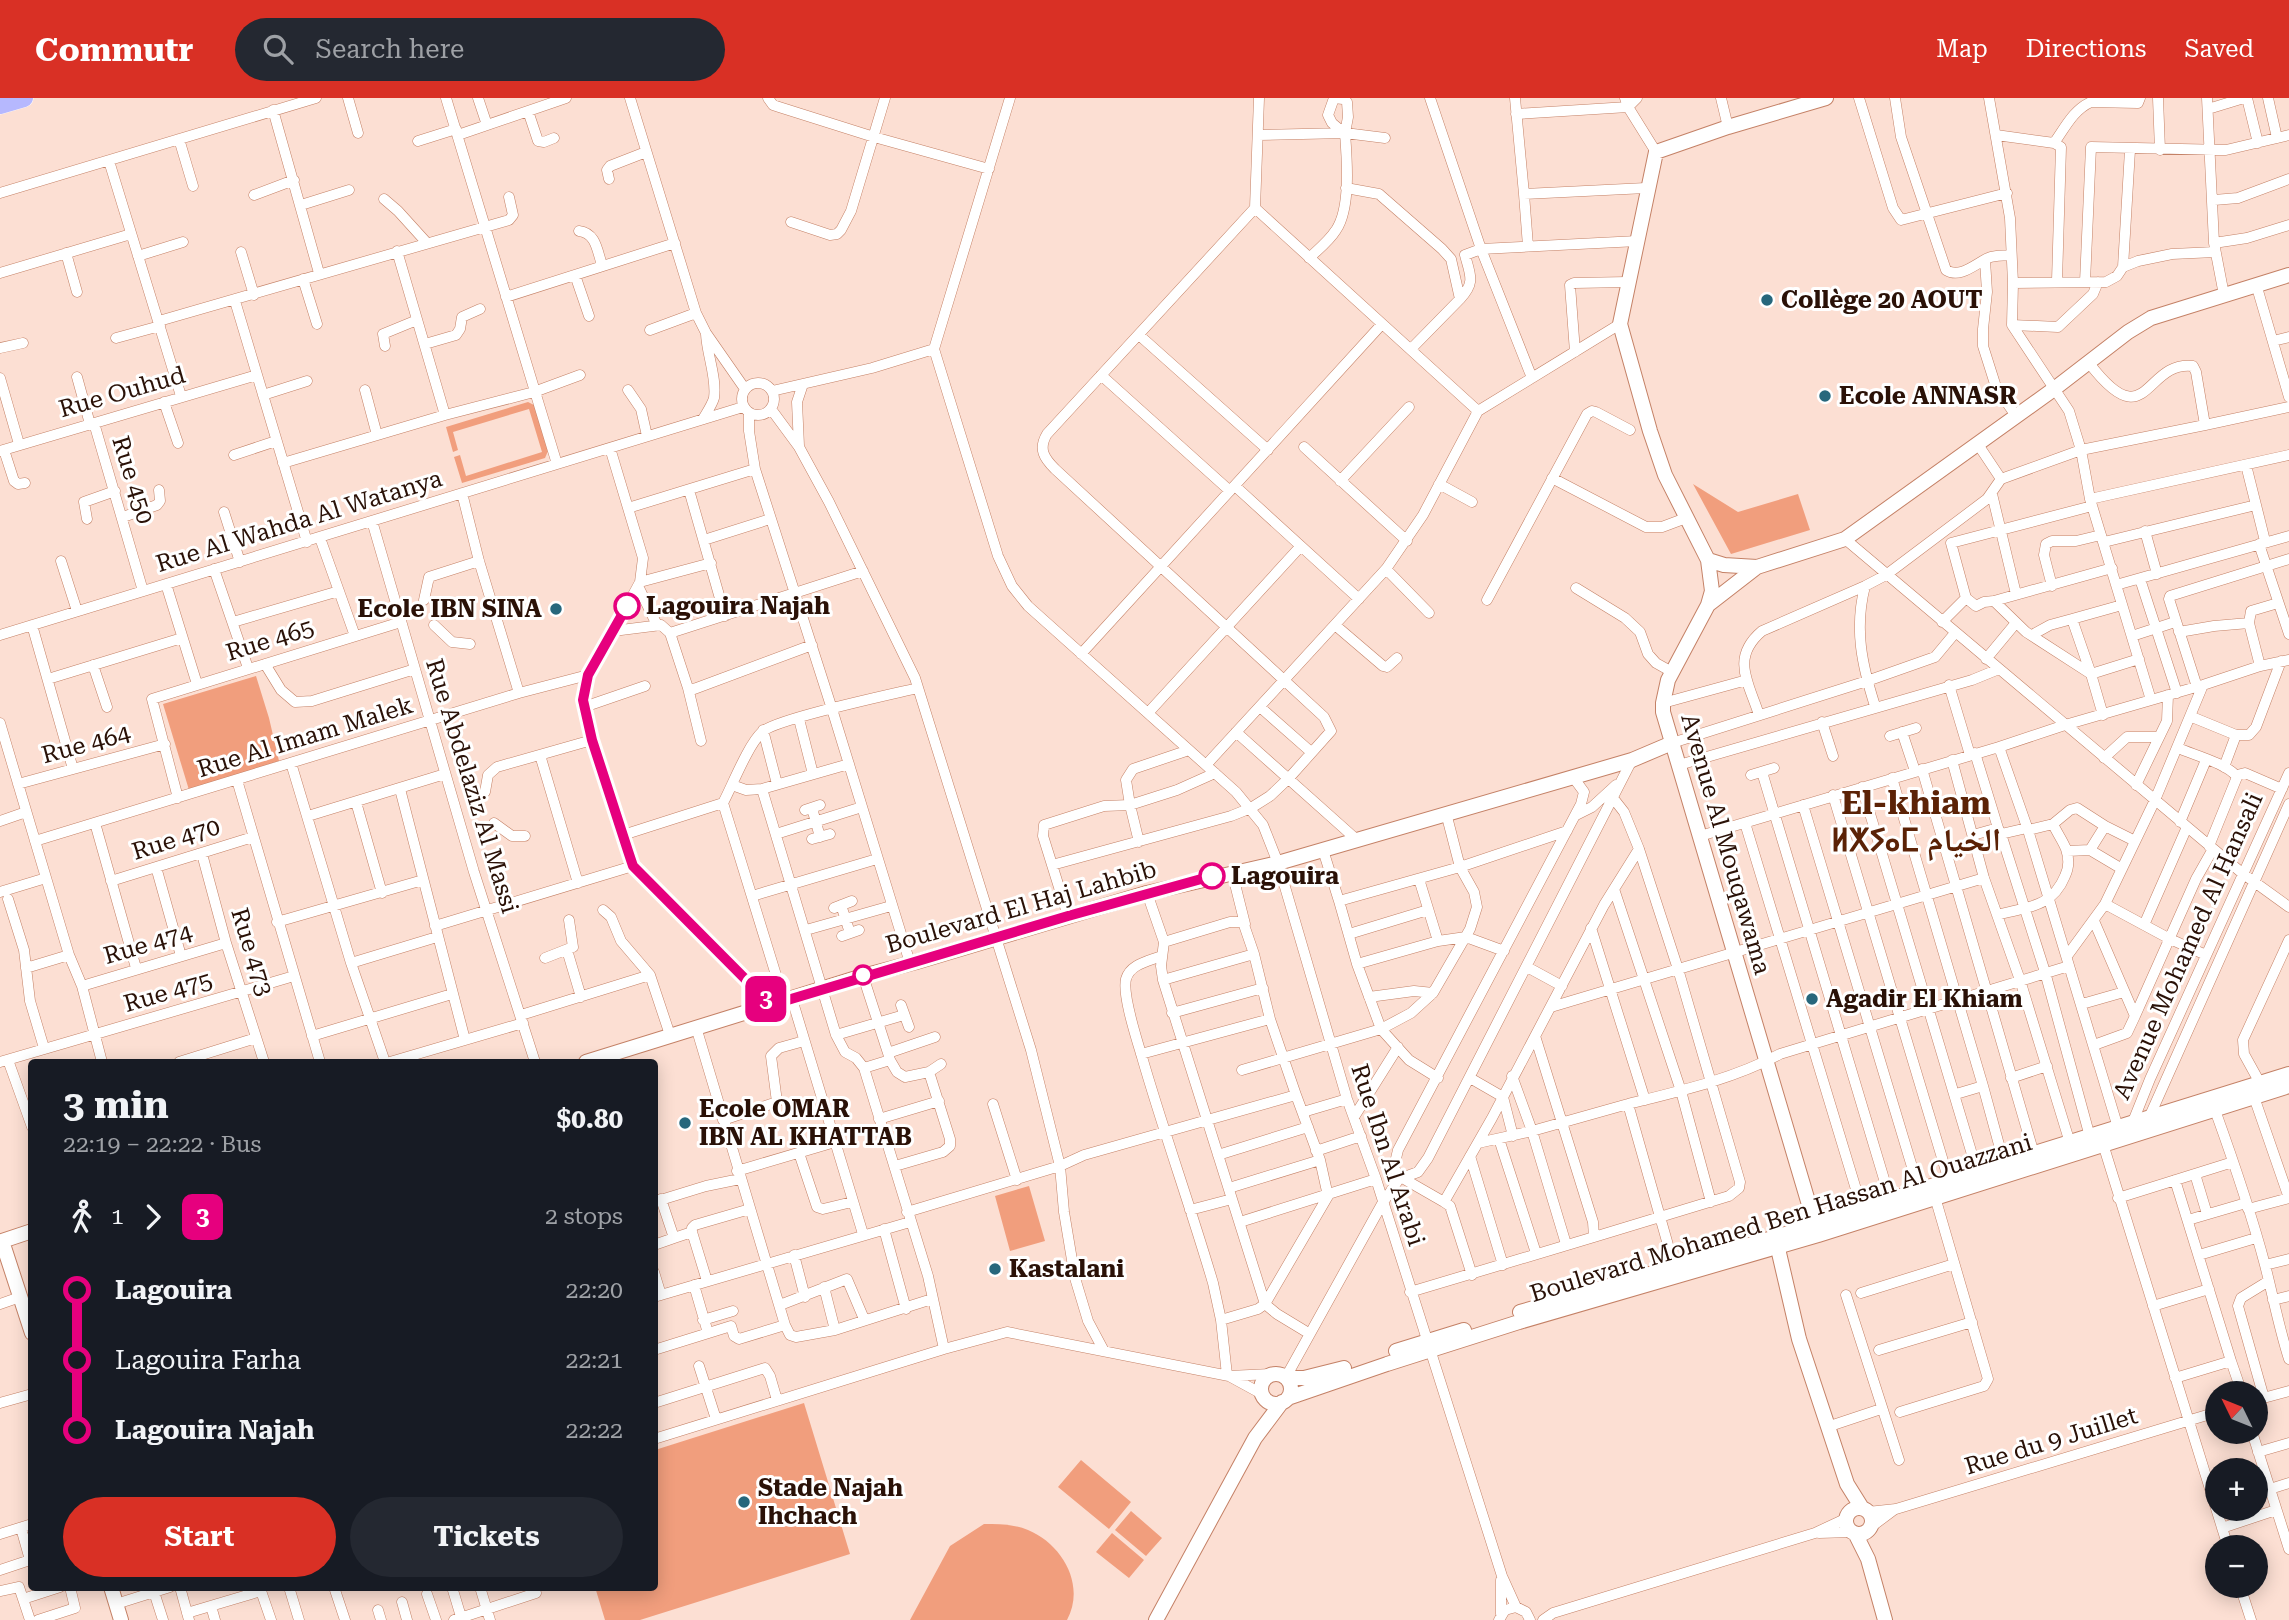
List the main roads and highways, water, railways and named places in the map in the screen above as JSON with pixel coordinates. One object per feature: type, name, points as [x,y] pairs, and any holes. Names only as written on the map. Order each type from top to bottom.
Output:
[{"type":"highway","points":[[0,105],[24,98]]},
{"type":"place","name":"Collège 20 AOUT","points":[[1767,300]]},
{"type":"place","name":"Ecole ANNASR","points":[[1825,396]]},
{"type":"place","name":"Lagouira Najah","points":[[627,606]]},
{"type":"place","name":"Ecole IBN SINA","points":[[556,609]]},
{"type":"place","name":"Lagouira","points":[[1212,876]]},
{"type":"place","name":"Agadir El Khiam","points":[[1812,999]]},
{"type":"place","name":"Ecole OMAR IBN AL KHATTAB","points":[[685,1123]]},
{"type":"place","name":"Kastalani","points":[[995,1269]]},
{"type":"place","name":"Stade Najah Ihchach","points":[[744,1502]]},
{"type":"district","name":"El-khiam ⵍⵅⵢⴰⵎ الخيام","points":[[1916,822]]}]
